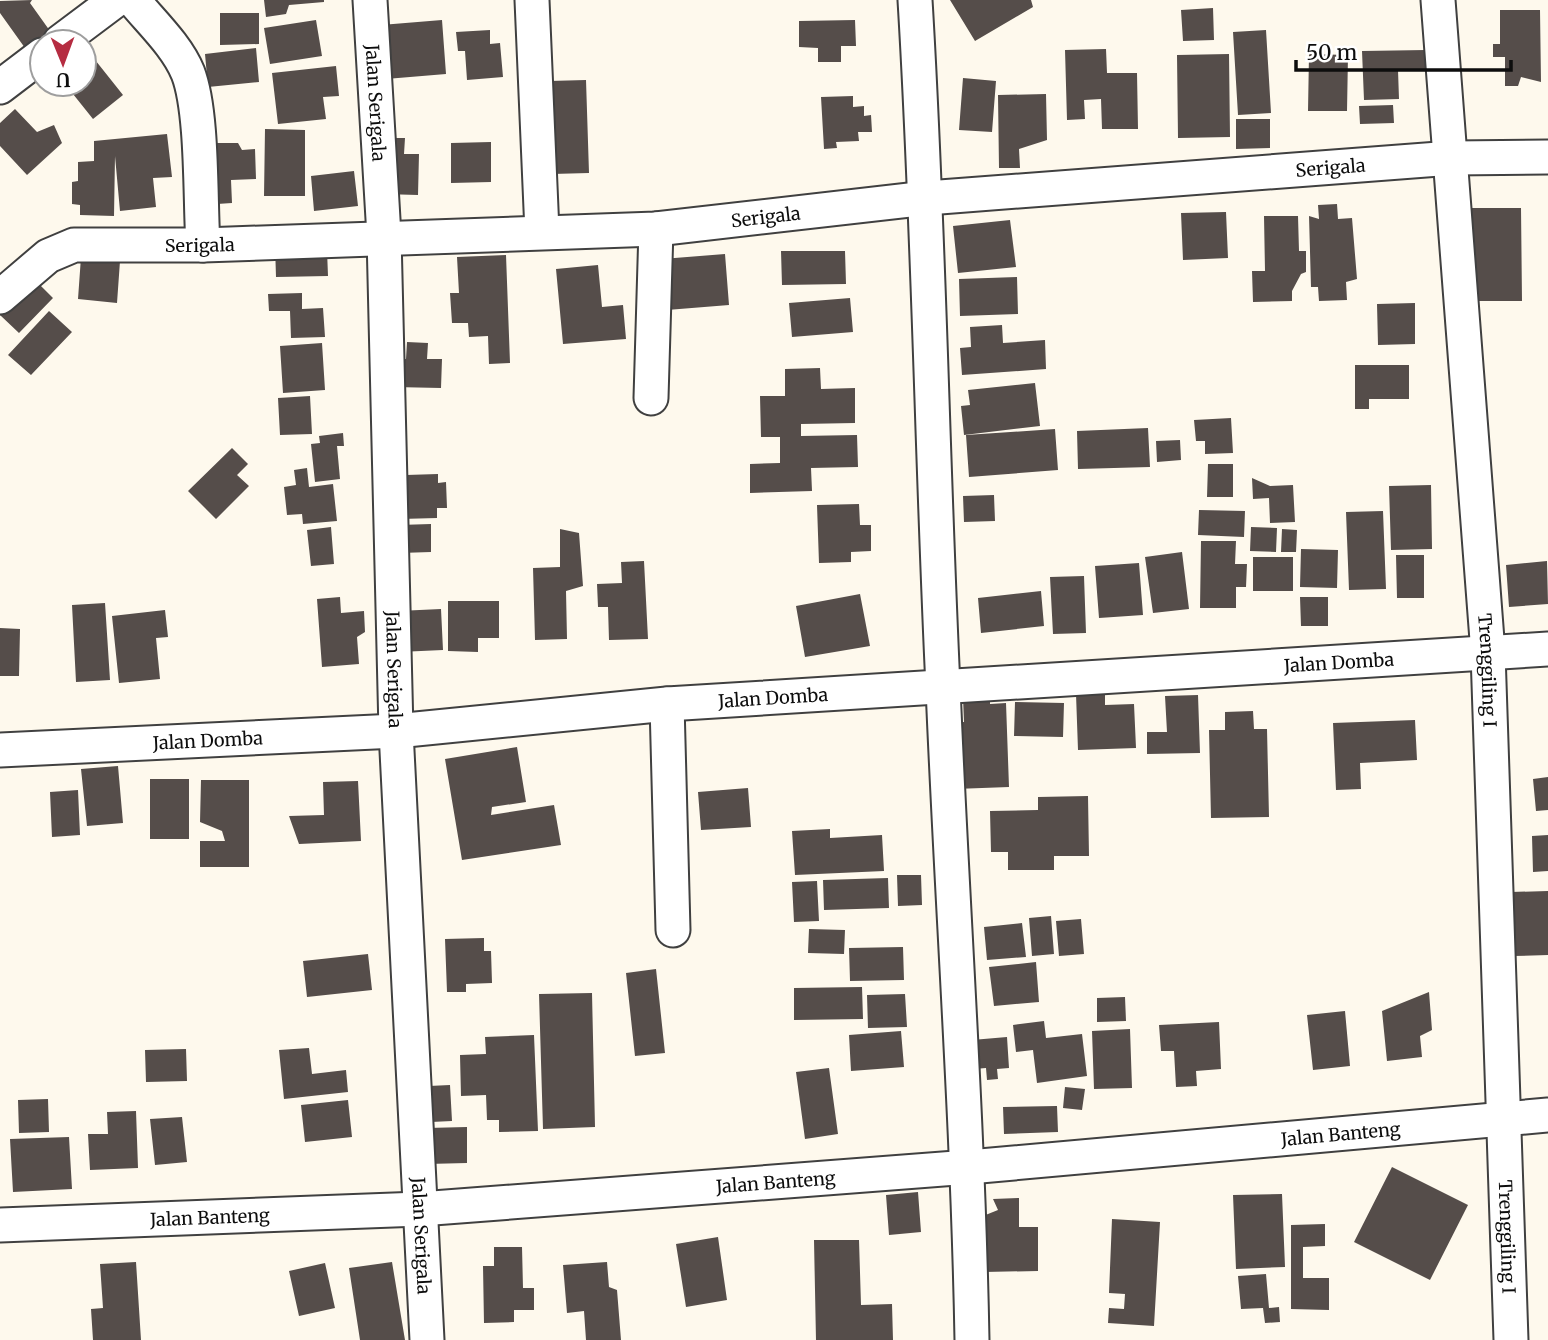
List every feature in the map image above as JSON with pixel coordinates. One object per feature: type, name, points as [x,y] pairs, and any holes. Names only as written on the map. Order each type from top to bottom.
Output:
[{"type":"street","points":[[79,28],[116,0]]},
{"type":"street","points":[[133,0],[174,50],[188,73],[195,100],[203,245]]},
{"type":"street","name":"Jalan Serigala","points":[[370,0],[384,236],[396,731],[427,1340]]},
{"type":"street","points":[[532,0],[542,232]]},
{"type":"street","points":[[915,0],[927,198],[943,686],[969,1167],[972,1340]]},
{"type":"street","name":"Trenggiling I","points":[[1438,0],[1488,653],[1511,1340]]},
{"type":"street","points":[[0,87],[28,66]]},
{"type":"street","name":"Serigala","points":[[0,297],[48,256],[75,245],[203,245],[384,236],[656,229],[927,198],[1452,158],[1548,157]]},
{"type":"street","points":[[650,398],[656,229]]},
{"type":"street","name":"Jalan Domba","points":[[0,750],[396,731],[667,704],[1548,649]]},
{"type":"street","points":[[667,704],[673,930]]},
{"type":"street","name":"Jalan Banteng","points":[[0,1225],[420,1209],[969,1167],[1548,1115]]},
{"type":"building","points":[[32,0],[30,3],[48,28],[28,28],[28,46],[25,48],[0,13],[0,1]]},
{"type":"building","points":[[264,0],[324,2],[289,5],[286,14],[266,17]]},
{"type":"building","points":[[950,0],[1031,0],[1033,7],[975,41]]},
{"type":"building","points":[[1213,8],[1214,40],[1183,41],[1181,10]]},
{"type":"building","points":[[1500,10],[1540,10],[1541,82],[1521,77],[1518,86],[1505,86],[1505,57],[1493,57],[1493,44],[1500,44]]},
{"type":"building","points":[[220,13],[259,13],[259,44],[220,45]]},
{"type":"building","points":[[316,20],[322,56],[270,64],[264,28]]},
{"type":"building","points":[[442,20],[446,74],[386,79],[381,25]]},
{"type":"building","points":[[855,20],[856,46],[841,46],[841,62],[818,62],[818,48],[799,47],[799,21]]},
{"type":"building","points":[[490,30],[490,44],[500,43],[503,77],[467,80],[465,51],[458,51],[456,32]]},
{"type":"building","points":[[1266,30],[1271,113],[1238,115],[1233,32]]},
{"type":"building","points":[[256,48],[259,82],[208,87],[205,54]]},
{"type":"building","points":[[1106,49],[1107,73],[1137,73],[1138,129],[1102,129],[1101,99],[1084,100],[1085,119],[1067,120],[1065,50]]},
{"type":"building","points":[[1426,50],[1427,70],[1398,70],[1399,99],[1364,100],[1362,51]]},
{"type":"building","points":[[1229,54],[1230,137],[1178,138],[1177,55]]},
{"type":"building","points":[[1309,54],[1348,55],[1347,111],[1308,111]]},
{"type":"building","points":[[98,64],[123,95],[93,119],[76,98],[98,98]]},
{"type":"building","points":[[336,66],[339,96],[323,97],[326,119],[278,124],[272,73]]},
{"type":"building","points":[[963,78],[996,81],[992,132],[959,130]]},
{"type":"building","points":[[586,80],[589,173],[552,174],[549,81]]},
{"type":"building","points":[[1046,94],[1047,140],[1019,149],[1020,168],[999,168],[998,95]]},
{"type":"building","points":[[853,96],[853,107],[864,106],[864,116],[871,115],[872,132],[858,132],[859,141],[836,142],[837,148],[824,149],[821,97]]},
{"type":"building","points":[[1393,105],[1394,123],[1360,124],[1359,106]]},
{"type":"building","points":[[15,109],[37,132],[54,125],[62,143],[27,175],[0,146],[0,123]]},
{"type":"building","points":[[1236,119],[1270,119],[1270,148],[1236,149]]},
{"type":"building","points":[[265,129],[305,130],[305,196],[264,196]]},
{"type":"building","points":[[167,134],[172,177],[153,178],[156,207],[120,211],[115,156],[114,216],[80,215],[80,205],[72,204],[72,182],[78,181],[78,162],[94,161],[94,141]]},
{"type":"building","points":[[384,138],[405,138],[404,154],[419,154],[418,195],[383,194]]},
{"type":"building","points":[[491,142],[491,182],[451,183],[451,143]]},
{"type":"building","points":[[206,143],[238,143],[242,150],[255,149],[256,179],[231,180],[232,203],[217,204]]},
{"type":"building","points":[[354,171],[358,206],[314,211],[311,176]]},
{"type":"building","points":[[1337,204],[1338,219],[1352,218],[1357,279],[1346,282],[1347,300],[1319,301],[1318,287],[1311,287],[1309,216],[1319,219],[1318,205]]},
{"type":"building","points":[[1467,208],[1521,208],[1522,301],[1468,301]]},
{"type":"building","points":[[1226,212],[1228,258],[1183,260],[1181,213]]},
{"type":"building","points":[[1264,216],[1298,216],[1299,251],[1306,251],[1306,272],[1301,274],[1292,291],[1292,301],[1253,302],[1252,271],[1265,271]]},
{"type":"building","points":[[1010,220],[1016,267],[958,273],[953,226]]},
{"type":"building","points":[[275,245],[327,250],[328,276],[276,277]]},
{"type":"building","points":[[781,251],[845,251],[846,284],[782,285]]},
{"type":"building","points":[[725,254],[729,305],[667,310],[662,259]]},
{"type":"building","points":[[506,255],[510,363],[489,364],[488,336],[469,337],[468,323],[452,323],[450,293],[459,293],[457,257]]},
{"type":"building","points":[[81,257],[120,261],[117,303],[78,299]]},
{"type":"building","points":[[598,265],[602,307],[623,305],[626,339],[563,344],[556,269]]},
{"type":"building","points":[[1017,277],[1018,314],[960,316],[959,279]]},
{"type":"building","points":[[39,284],[53,298],[19,333],[0,315],[0,308],[19,289],[27,296]]},
{"type":"building","points":[[302,293],[302,309],[323,308],[325,337],[291,338],[290,311],[269,311],[268,294]]},
{"type":"building","points":[[850,298],[853,332],[792,337],[789,303]]},
{"type":"building","points":[[1415,303],[1415,344],[1378,345],[1377,304]]},
{"type":"building","points":[[49,311],[72,332],[31,375],[8,355]]},
{"type":"building","points":[[1002,325],[1003,343],[1045,340],[1046,369],[962,375],[960,348],[971,347],[970,327]]},
{"type":"building","points":[[407,342],[428,343],[427,359],[442,359],[441,388],[394,387],[395,359],[406,359]]},
{"type":"building","points":[[322,343],[325,390],[283,393],[280,346]]},
{"type":"building","points":[[1355,365],[1409,365],[1409,399],[1369,399],[1369,409],[1355,409]]},
{"type":"building","points":[[820,368],[821,389],[855,388],[855,423],[801,424],[801,436],[857,435],[858,467],[811,468],[812,491],[750,493],[750,464],[780,463],[780,437],[761,437],[760,396],[785,396],[785,369]]},
{"type":"building","points":[[1035,383],[1040,426],[964,435],[961,406],[970,405],[968,390]]},
{"type":"building","points":[[310,396],[312,434],[280,435],[278,398]]},
{"type":"building","points":[[1231,418],[1233,453],[1205,454],[1205,441],[1196,441],[1194,420]]},
{"type":"building","points":[[1148,428],[1150,467],[1078,469],[1077,431]]},
{"type":"building","points":[[1055,429],[1058,470],[969,477],[966,435]]},
{"type":"building","points":[[343,433],[344,446],[337,446],[340,479],[315,482],[311,444],[320,443],[319,436]]},
{"type":"building","points":[[1180,440],[1181,460],[1157,462],[1156,441]]},
{"type":"building","points":[[232,448],[248,464],[237,475],[249,486],[216,519],[188,491]]},
{"type":"building","points":[[1208,464],[1233,464],[1233,497],[1207,497]]},
{"type":"building","points":[[307,468],[309,487],[333,484],[337,521],[303,524],[302,514],[287,515],[284,487],[296,485],[294,470]]},
{"type":"building","points":[[438,474],[438,483],[446,482],[447,508],[437,508],[437,518],[400,519],[406,475]]},
{"type":"building","points":[[1252,478],[1270,486],[1293,485],[1295,522],[1270,523],[1269,498],[1253,499]]},
{"type":"building","points":[[1431,485],[1432,549],[1391,550],[1389,486]]},
{"type":"building","points":[[994,495],[995,521],[964,522],[963,496]]},
{"type":"building","points":[[859,504],[860,525],[871,525],[871,551],[851,552],[851,562],[819,563],[817,505]]},
{"type":"building","points":[[1199,510],[1245,511],[1244,537],[1198,535]]},
{"type":"building","points":[[1383,511],[1386,589],[1349,590],[1346,512]]},
{"type":"building","points":[[431,524],[431,552],[400,553],[399,525]]},
{"type":"building","points":[[331,527],[334,564],[311,566],[307,530]]},
{"type":"building","points":[[1251,527],[1277,528],[1276,552],[1250,551]]},
{"type":"building","points":[[560,529],[579,533],[583,586],[566,591],[567,639],[535,640],[533,568],[560,567]]},
{"type":"building","points":[[1282,529],[1297,530],[1296,552],[1281,552]]},
{"type":"building","points":[[1201,541],[1236,541],[1235,564],[1247,564],[1246,587],[1236,587],[1236,608],[1200,608]]},
{"type":"building","points":[[1301,549],[1338,550],[1337,588],[1300,587]]},
{"type":"building","points":[[1182,552],[1189,609],[1153,613],[1145,557]]},
{"type":"building","points":[[1396,555],[1424,555],[1424,598],[1397,598]]},
{"type":"building","points":[[1253,557],[1293,557],[1293,591],[1253,591]]},
{"type":"building","points":[[644,561],[648,639],[609,640],[608,607],[598,607],[597,584],[622,583],[621,562]]},
{"type":"building","points":[[1547,561],[1548,604],[1509,607],[1506,565]]},
{"type":"building","points":[[1139,563],[1143,615],[1099,618],[1095,566]]},
{"type":"building","points":[[1084,576],[1086,633],[1053,634],[1050,577]]},
{"type":"building","points":[[1041,591],[1044,626],[981,633],[978,598]]},
{"type":"building","points":[[860,594],[870,646],[805,657],[796,606]]},
{"type":"building","points":[[340,597],[341,613],[364,611],[365,632],[357,637],[359,664],[322,667],[317,599]]},
{"type":"building","points":[[1300,597],[1328,597],[1328,626],[1301,626]]},
{"type":"building","points":[[448,601],[499,601],[499,638],[478,638],[478,652],[448,651]]},
{"type":"building","points":[[105,603],[110,680],[76,682],[72,605]]},
{"type":"building","points":[[441,609],[443,650],[399,652],[398,611]]},
{"type":"building","points":[[165,610],[168,637],[156,638],[160,679],[119,683],[112,616]]},
{"type":"building","points":[[0,628],[20,629],[19,676],[0,676]]},
{"type":"building","points":[[1105,692],[1105,705],[1134,704],[1136,748],[1078,750],[1076,694]]},
{"type":"building","points":[[1198,695],[1200,753],[1147,754],[1147,732],[1167,732],[1165,696]]},
{"type":"building","points":[[990,696],[990,704],[1006,703],[1009,787],[955,789],[952,723],[964,722],[963,698]]},
{"type":"building","points":[[1015,702],[1064,703],[1063,737],[1014,736]]},
{"type":"building","points":[[1253,711],[1254,729],[1267,729],[1269,817],[1211,818],[1209,730],[1225,730],[1225,712]]},
{"type":"building","points":[[1415,720],[1417,760],[1360,763],[1361,789],[1336,790],[1333,723]]},
{"type":"building","points":[[517,747],[526,802],[492,807],[491,815],[554,805],[561,845],[462,860],[445,759]]},
{"type":"building","points":[[118,766],[123,823],[87,826],[81,769]]},
{"type":"building","points":[[1548,777],[1548,810],[1536,811],[1533,779]]},
{"type":"building","points":[[150,779],[189,779],[189,839],[150,839]]},
{"type":"building","points":[[201,780],[249,780],[249,867],[200,867],[200,841],[225,841],[222,831],[200,822]]},
{"type":"building","points":[[358,781],[361,841],[299,844],[289,816],[324,815],[323,782]]},
{"type":"building","points":[[748,788],[751,827],[701,830],[698,792]]},
{"type":"building","points":[[78,790],[80,835],[52,837],[50,792]]},
{"type":"building","points":[[1088,796],[1089,856],[1054,856],[1054,870],[1008,870],[1008,852],[991,852],[990,811],[1038,810],[1038,797]]},
{"type":"building","points":[[830,829],[830,838],[882,835],[884,871],[795,875],[792,831]]},
{"type":"building","points":[[1548,835],[1548,871],[1533,872],[1532,836]]},
{"type":"building","points":[[897,875],[921,875],[922,905],[898,906]]},
{"type":"building","points":[[888,878],[889,908],[824,910],[823,880]]},
{"type":"building","points":[[817,881],[819,921],[794,922],[792,882]]},
{"type":"building","points":[[1548,891],[1548,955],[1513,956],[1511,892]]},
{"type":"building","points":[[1051,916],[1054,954],[1032,956],[1029,918]]},
{"type":"building","points":[[1081,919],[1084,954],[1059,956],[1056,921]]},
{"type":"building","points":[[1022,923],[1026,957],[987,960],[984,927]]},
{"type":"building","points":[[809,929],[845,930],[844,954],[808,953]]},
{"type":"building","points":[[484,938],[484,951],[491,951],[492,983],[466,984],[466,992],[447,992],[445,939]]},
{"type":"building","points":[[903,947],[904,980],[850,981],[849,948]]},
{"type":"building","points":[[368,954],[372,990],[307,997],[303,961]]},
{"type":"building","points":[[1036,962],[1039,1002],[994,1006],[989,967]]},
{"type":"building","points":[[656,969],[665,1053],[635,1056],[626,973]]},
{"type":"building","points":[[862,987],[863,1019],[794,1020],[794,988]]},
{"type":"building","points":[[1429,992],[1432,1030],[1420,1036],[1422,1057],[1387,1061],[1382,1011]]},
{"type":"building","points":[[592,993],[595,1127],[543,1129],[539,994]]},
{"type":"building","points":[[905,994],[907,1027],[868,1028],[867,995]]},
{"type":"building","points":[[1125,997],[1126,1021],[1097,1022],[1097,998]]},
{"type":"building","points":[[1345,1011],[1350,1066],[1313,1070],[1307,1015]]},
{"type":"building","points":[[1044,1021],[1046,1038],[1082,1034],[1087,1076],[1037,1083],[1033,1050],[1016,1052],[1013,1025]]},
{"type":"building","points":[[1219,1022],[1221,1069],[1196,1071],[1197,1086],[1176,1087],[1174,1051],[1161,1051],[1159,1025]]},
{"type":"building","points":[[1130,1029],[1132,1088],[1094,1089],[1092,1031]]},
{"type":"building","points":[[901,1031],[904,1067],[851,1071],[849,1035]]},
{"type":"building","points":[[534,1035],[538,1131],[499,1132],[499,1120],[487,1120],[486,1095],[461,1096],[460,1055],[486,1054],[485,1037]]},
{"type":"building","points":[[1007,1037],[1009,1068],[997,1069],[998,1079],[987,1080],[986,1068],[974,1069],[972,1040]]},
{"type":"building","points":[[309,1048],[312,1074],[346,1070],[348,1092],[284,1099],[279,1050]]},
{"type":"building","points":[[186,1049],[187,1081],[146,1082],[145,1050]]},
{"type":"building","points":[[829,1068],[838,1134],[805,1139],[796,1072]]},
{"type":"building","points":[[450,1085],[452,1121],[431,1122],[429,1086]]},
{"type":"building","points":[[1065,1087],[1085,1089],[1082,1110],[1063,1108]]},
{"type":"building","points":[[48,1099],[49,1132],[19,1133],[18,1100]]},
{"type":"building","points":[[348,1100],[352,1137],[305,1142],[301,1105]]},
{"type":"building","points":[[1057,1106],[1058,1132],[1004,1134],[1003,1107]]},
{"type":"building","points":[[136,1111],[138,1168],[90,1170],[88,1134],[108,1134],[107,1112]]},
{"type":"building","points":[[182,1117],[187,1162],[155,1165],[150,1119]]},
{"type":"building","points":[[467,1127],[467,1163],[427,1164],[427,1128]]},
{"type":"building","points":[[69,1137],[72,1189],[13,1192],[10,1139]]},
{"type":"building","points":[[1392,1167],[1468,1205],[1430,1280],[1354,1242]]},
{"type":"building","points":[[918,1192],[921,1232],[889,1235],[886,1195]]},
{"type":"building","points":[[1282,1194],[1285,1267],[1236,1269],[1233,1195]]},
{"type":"building","points":[[1019,1198],[1019,1227],[1038,1227],[1038,1271],[984,1272],[983,1216],[998,1210],[993,1199]]},
{"type":"building","points":[[1112,1219],[1160,1222],[1154,1326],[1108,1323],[1109,1308],[1124,1309],[1125,1294],[1109,1293]]},
{"type":"building","points":[[1325,1224],[1325,1246],[1303,1247],[1303,1278],[1329,1278],[1329,1310],[1291,1309],[1291,1225]]},
{"type":"building","points":[[718,1237],[727,1300],[686,1307],[676,1244]]},
{"type":"building","points":[[814,1240],[859,1240],[861,1305],[892,1304],[893,1340],[816,1340]]},
{"type":"building","points":[[494,1247],[522,1247],[523,1288],[534,1288],[534,1310],[514,1310],[514,1322],[484,1323],[483,1266],[494,1266]]},
{"type":"building","points":[[136,1262],[141,1340],[93,1340],[91,1309],[103,1308],[100,1264]]},
{"type":"building","points":[[392,1262],[405,1340],[360,1340],[349,1268]]},
{"type":"building","points":[[607,1262],[609,1287],[617,1290],[621,1340],[586,1340],[584,1311],[567,1313],[563,1265]]},
{"type":"building","points":[[325,1263],[335,1308],[299,1316],[289,1271]]},
{"type":"building","points":[[1266,1274],[1269,1308],[1279,1307],[1280,1322],[1265,1323],[1263,1308],[1241,1309],[1238,1276]]}]
